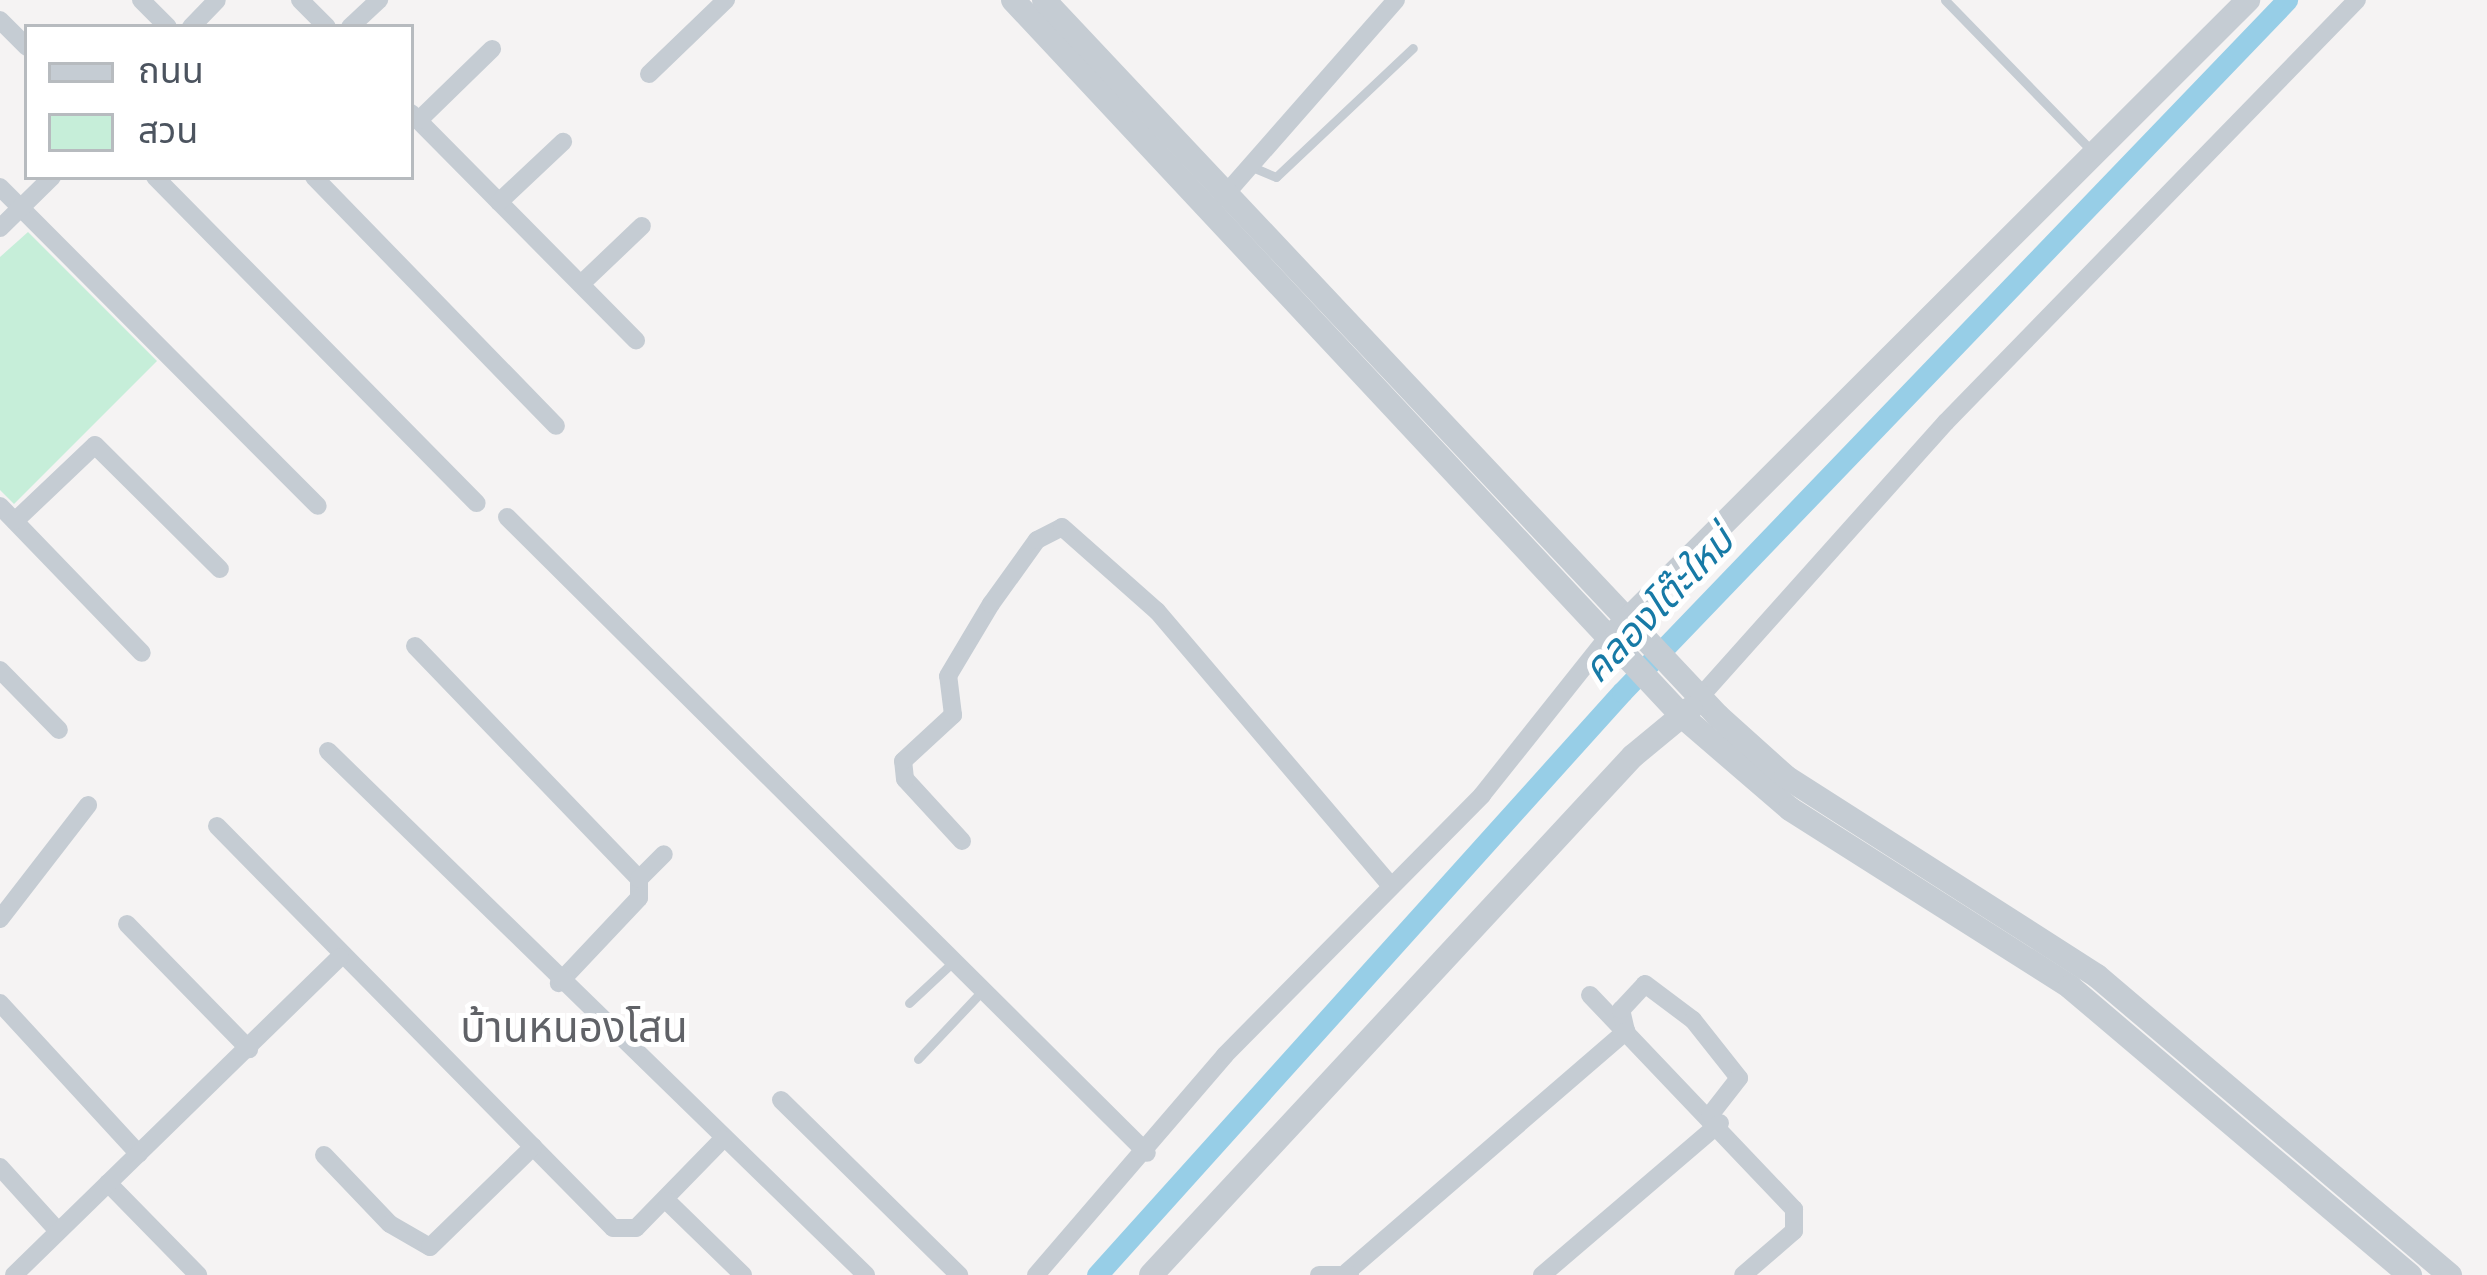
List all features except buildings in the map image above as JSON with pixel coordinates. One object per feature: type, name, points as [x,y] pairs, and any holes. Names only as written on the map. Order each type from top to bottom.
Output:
[{"type":"street","points":[[141,0],[165,24]]},
{"type":"street","points":[[194,24],[217,0]]},
{"type":"street","points":[[300,0],[324,24]]},
{"type":"street","points":[[353,24],[379,0]]},
{"type":"street","points":[[649,74],[726,0]]},
{"type":"street","points":[[1013,0],[1623,631]]},
{"type":"street","points":[[1044,0],[1790,809],[2070,987],[2410,1275]]},
{"type":"street","points":[[1223,197],[1396,0]]},
{"type":"street","points":[[1036,1275],[1391,886],[1482,795],[1623,631],[2248,0]]},
{"type":"street","points":[[1160,1272],[1946,422],[2357,0]]},
{"type":"street","points":[[0,20],[24,44]]},
{"type":"street","points":[[492,49],[415,116],[636,340]]},
{"type":"street","points":[[500,202],[563,142]]},
{"type":"street","points":[[0,228],[49,180]]},
{"type":"street","points":[[158,180],[476,503]]},
{"type":"street","points":[[317,180],[556,426]]},
{"type":"street","points":[[0,187],[318,506]]},
{"type":"street","points":[[581,284],[642,226]]},
{"type":"street","points":[[15,520],[95,445],[220,569]]},
{"type":"street","points":[[0,506],[142,653]]},
{"type":"street","points":[[507,517],[1147,1153]]},
{"type":"street","points":[[962,841],[905,779],[903,761],[953,715],[948,676],[1037,540],[1062,526],[1157,611],[1391,886]]},
{"type":"street","points":[[415,646],[639,879],[639,898],[559,983]]},
{"type":"street","points":[[0,670],[58,730]]},
{"type":"street","points":[[1687,701],[1786,777],[2097,976],[2450,1275]]},
{"type":"street","points":[[328,752],[559,983],[866,1275]]},
{"type":"street","points":[[0,919],[88,805]]},
{"type":"street","points":[[217,826],[340,956],[623,1232],[667,1201],[723,1139]]},
{"type":"street","points":[[639,879],[664,854]]},
{"type":"street","points":[[127,924],[249,1049]]},
{"type":"street","points":[[14,1275],[340,956]]},
{"type":"street","points":[[1542,1275],[1716,1118],[1739,1078],[1693,1020],[1645,984],[1621,1010],[1626,1031]]},
{"type":"street","points":[[1590,995],[1780,1184],[1796,1221],[1743,1275]]},
{"type":"street","points":[[0,1003],[139,1154]]},
{"type":"street","points":[[1319,1275],[1348,1274],[1626,1031]]},
{"type":"street","points":[[781,1100],[959,1275]]},
{"type":"street","points":[[324,1155],[390,1224],[430,1246],[533,1147]]},
{"type":"street","points":[[0,1167],[58,1231]]},
{"type":"street","points":[[108,1184],[197,1275]]},
{"type":"street","points":[[667,1201],[743,1275]]},
{"type":"lane","points":[[1945,0],[2097,155]]},
{"type":"lane","points":[[1250,166],[1276,177],[1413,48]]},
{"type":"lane","points":[[909,1003],[955,960]]},
{"type":"lane","points":[[918,1059],[984,989]]},
{"type":"green space","points":[[28,232],[157,361],[14,504],[0,490],[0,257]]},
{"type":"waterway","name":"คลองโต๊ะใหม่","points":[[1097,1275],[1622,692],[2287,0]]},
{"type":"district","name":"บ้านหนองโสน","points":[[574,1025]]}]
